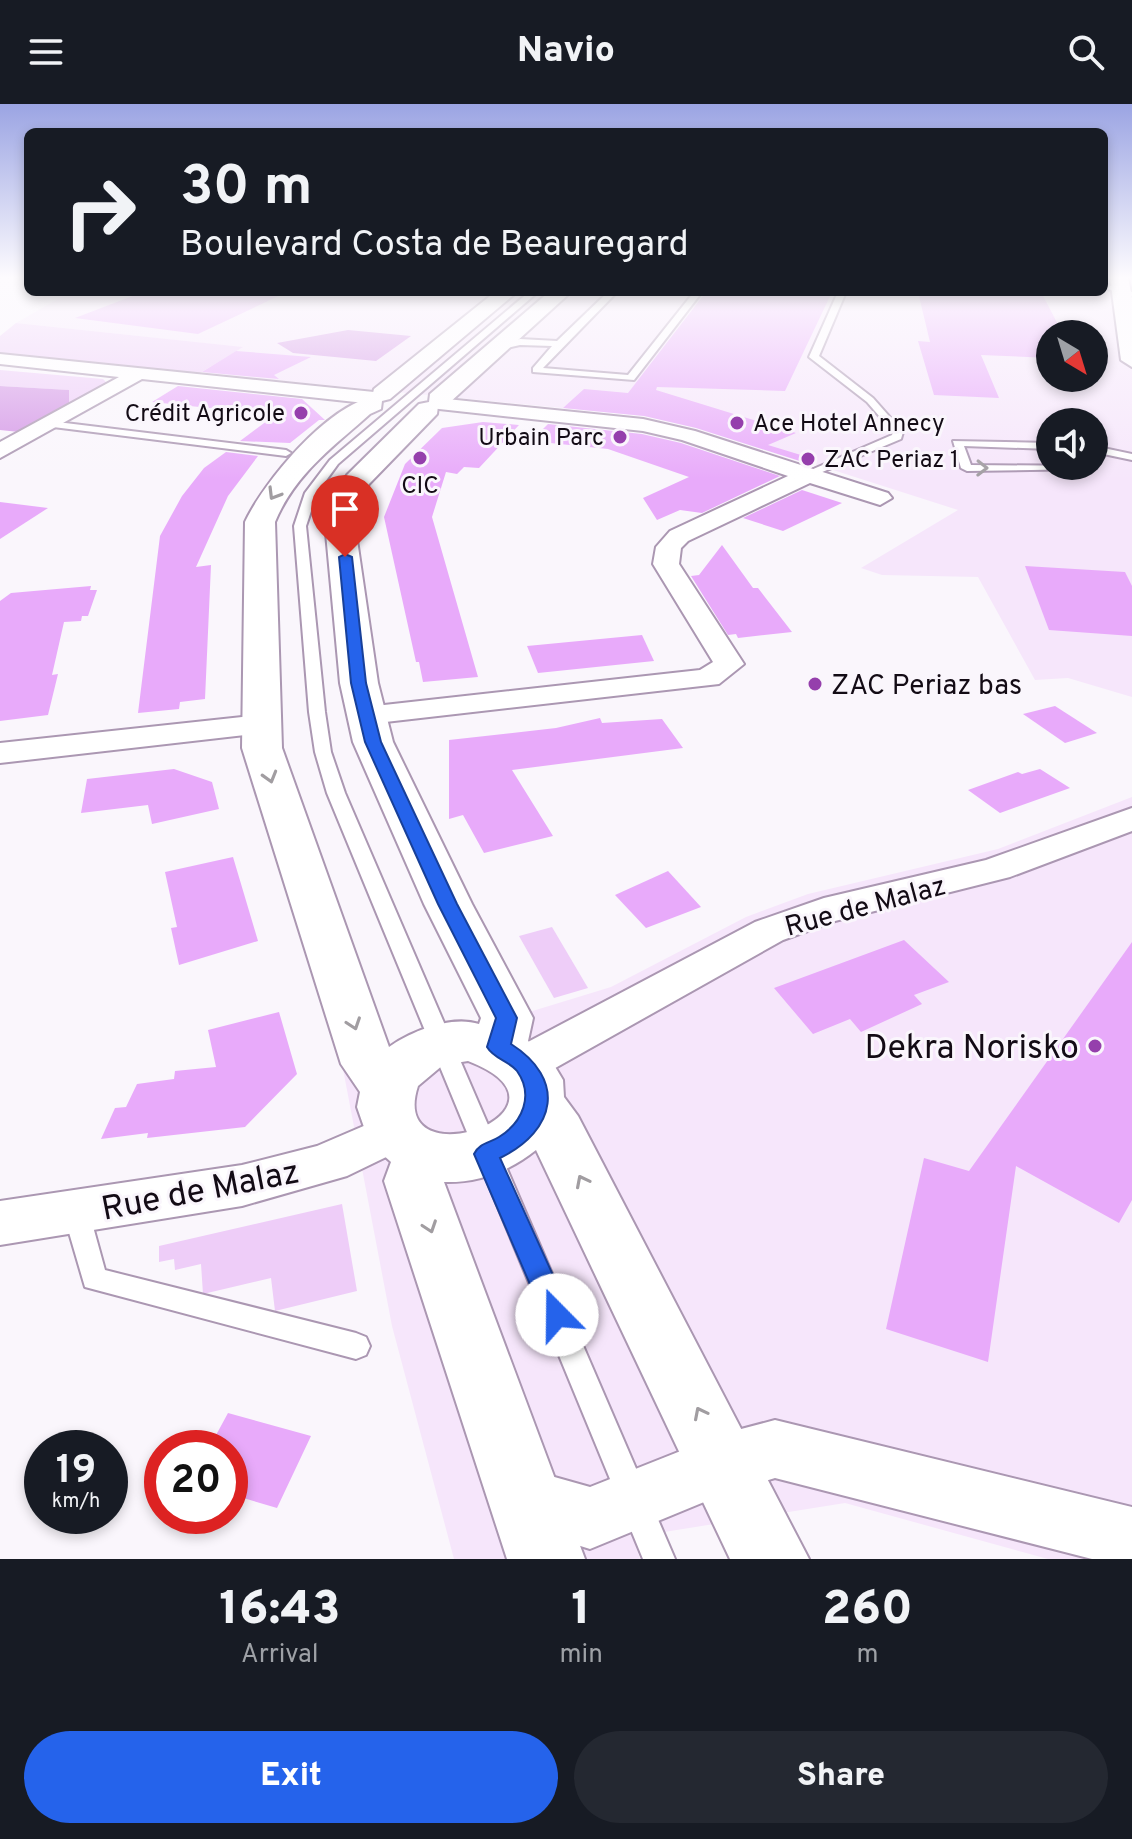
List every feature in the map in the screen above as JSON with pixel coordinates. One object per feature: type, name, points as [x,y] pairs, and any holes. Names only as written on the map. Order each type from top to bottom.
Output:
[{"type":"street","points":[[457,345],[405,401],[345,505],[341,533],[359,683],[373,742],[448,904],[507,1018],[520,1073],[526,1127],[509,1143],[422,1132],[368,1064],[269,773],[262,748],[261,725],[260,522],[272,495],[291,469],[405,401],[500,345]]},
{"type":"street","points":[[4,362],[652,426],[880,498]]},
{"type":"street","points":[[0,451],[136,375]]},
{"type":"street","points":[[368,715],[708,678],[729,664],[666,564],[669,547],[694,527],[808,475]]},
{"type":"street","points":[[0,753],[261,725]]},
{"type":"street","name":"Rue de Malaz","points":[[520,1073],[769,931],[824,911],[997,869],[1132,819]]},
{"type":"street","points":[[770,1559],[726,1463],[549,1116],[520,1073],[471,1041],[441,1044],[418,1054],[399,1068],[422,1132],[414,1181],[536,1530],[590,1518],[726,1463],[775,1449],[1132,1538]]},
{"type":"street","name":"Rue de Malaz","points":[[0,1223],[165,1198],[323,1165],[422,1132]]},
{"type":"lane","points":[[471,345],[320,478],[305,507],[300,526],[301,547],[323,752],[399,948],[441,1044],[422,1132],[535,1262],[659,1559]]},
{"type":"lane","points":[[558,345],[536,370],[631,378],[657,345]]},
{"type":"lane","points":[[808,475],[897,437],[898,432],[870,400],[814,357],[819,345]]},
{"type":"lane","points":[[49,424],[286,453]]},
{"type":"lane","points":[[1036,446],[957,443],[967,468],[1036,467]]},
{"type":"lane","points":[[1108,453],[1132,459]]},
{"type":"lane","points":[[1108,463],[1132,459]]},
{"type":"lane","points":[[76,1212],[94,1279],[356,1346]]},
{"type":"shaded area","points":[[0,345],[243,347],[200,373],[0,353]]},
{"type":"shaded area","points":[[221,345],[1036,345],[1036,392],[1108,392],[1108,345],[1132,345],[1132,697],[1068,678],[1035,680],[978,577],[882,575],[861,568],[958,510],[692,425],[655,417],[200,373],[241,347]]},
{"type":"shaded area","points":[[280,345],[399,345],[376,361],[293,353]]},
{"type":"shaded area","points":[[0,370],[103,379],[107,383],[69,404],[68,390],[0,386]]},
{"type":"shaded area","points":[[0,386],[69,390],[69,404],[19,432],[0,430]]},
{"type":"shaded area","points":[[1132,797],[1132,1559],[1048,1559],[845,1503],[633,1537],[640,1559],[454,1559],[392,1326],[343,1069],[611,987],[746,917],[808,894],[998,849]]},
{"type":"shaded area","points":[[552,927],[588,988],[554,998],[519,936]]},
{"type":"shaded area","points":[[342,1204],[357,1291],[275,1311],[271,1278],[203,1294],[201,1264],[175,1270],[174,1259],[159,1262],[159,1246]]},
{"type":"building","points":[[665,345],[807,345],[785,391],[657,387],[656,390],[796,433],[768,445],[814,459],[806,463],[696,428],[644,416],[563,408],[584,389],[628,393]]},
{"type":"building","points":[[919,345],[1036,345],[1036,357],[981,355],[999,398],[934,395]]},
{"type":"building","points":[[236,351],[311,357],[274,375],[279,379],[202,372]]},
{"type":"building","points":[[178,386],[302,399],[325,420],[319,420],[290,443],[240,441],[275,415],[152,402]]},
{"type":"building","points":[[483,422],[519,425],[479,468],[464,467],[457,474],[446,472],[432,517],[478,677],[423,682],[384,517],[405,464],[442,428]]},
{"type":"building","points":[[548,424],[642,434],[681,443],[780,476],[702,513],[680,510],[657,520],[643,498],[689,477],[608,449],[531,441]]},
{"type":"building","points":[[226,452],[258,456],[228,496],[196,567],[211,565],[205,699],[180,702],[179,709],[138,713],[160,536],[182,496],[204,468]]},
{"type":"building","points":[[802,490],[842,503],[783,531],[743,518]]},
{"type":"building","points":[[0,502],[48,508],[0,539]]},
{"type":"building","points":[[722,545],[753,588],[758,588],[792,632],[738,638],[736,634],[728,635],[691,576],[699,575]]},
{"type":"building","points":[[1025,566],[1125,572],[1132,586],[1132,636],[1049,630]]},
{"type":"building","points":[[91,586],[90,590],[97,590],[88,616],[82,616],[81,621],[64,622],[52,675],[58,674],[48,715],[0,721],[0,601],[11,593]]},
{"type":"building","points":[[642,635],[654,661],[538,673],[527,646]]},
{"type":"building","points":[[1055,706],[1097,733],[1065,743],[1023,714]]},
{"type":"building","points":[[600,718],[602,723],[662,719],[683,748],[512,770],[553,836],[484,853],[463,815],[449,819],[449,740],[556,728]]},
{"type":"building","points":[[174,769],[212,782],[219,809],[152,824],[148,805],[81,813],[87,779]]},
{"type":"building","points":[[1040,769],[1070,788],[1000,813],[968,790],[1018,772],[1022,774]]},
{"type":"building","points":[[233,857],[258,941],[179,965],[171,928],[177,927],[165,872]]},
{"type":"building","points":[[668,871],[701,907],[646,928],[615,895]]},
{"type":"building","points":[[904,940],[949,982],[914,995],[922,1004],[861,1032],[850,1019],[813,1034],[774,988]]},
{"type":"building","points":[[1132,942],[1132,1200],[1119,1223],[1016,1166],[988,1362],[886,1329],[924,1158],[969,1171]]},
{"type":"building","points":[[279,1012],[297,1074],[245,1127],[147,1138],[148,1133],[101,1139],[115,1108],[126,1107],[137,1084],[174,1079],[175,1071],[216,1067],[208,1030]]},
{"type":"building","points":[[228,1413],[311,1436],[277,1508],[248,1499],[248,1430],[219,1430]]},
{"type":"place","name":"Crédit Agricole","points":[[301,413]]},
{"type":"place","name":"Ace Hotel Annecy","points":[[737,423]]},
{"type":"place","name":"Urbain Parc","points":[[620,437]]},
{"type":"place","name":"CIC","points":[[420,458]]},
{"type":"place","name":"ZAC Periaz 1","points":[[808,459]]},
{"type":"place","name":"ZAC Periaz bas","points":[[815,684]]},
{"type":"place","name":"Dekra Norisko","points":[[1095,1046]]},
{"type":"route","points":[[345,557],[359,683],[373,742],[448,904],[507,1018],[499,1047],[525,1064],[533,1077],[537,1092],[536,1108],[526,1127],[509,1143],[486,1154],[557,1315]]}]
